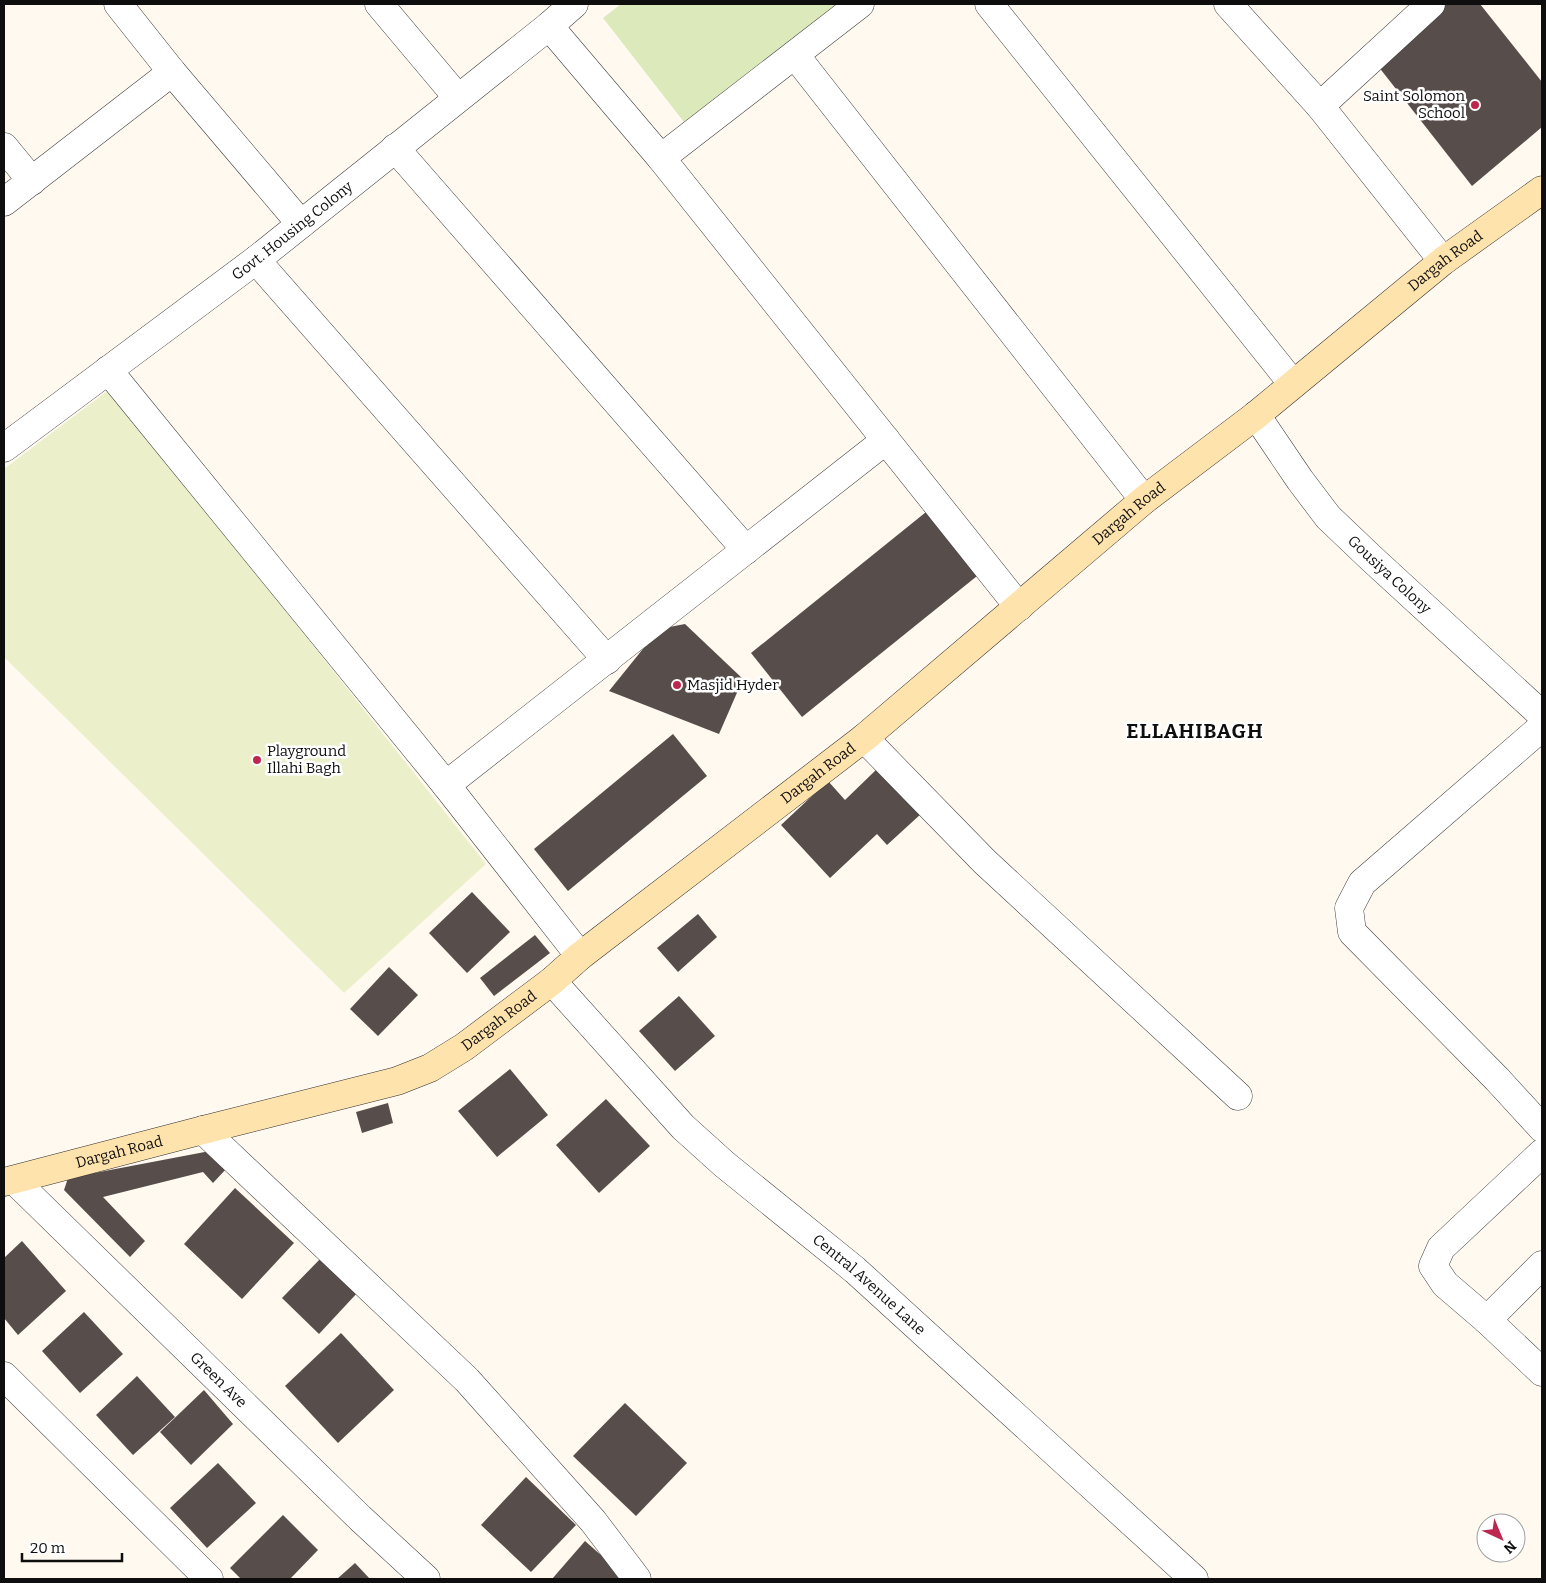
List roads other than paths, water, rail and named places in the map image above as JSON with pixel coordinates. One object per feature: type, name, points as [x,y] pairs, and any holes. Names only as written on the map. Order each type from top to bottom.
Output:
[{"type":"street","points":[[118,4],[172,72],[301,224]]},
{"type":"street","points":[[378,4],[458,98]]},
{"type":"street","name":"Govt. Housing Colony","points":[[4,448],[256,260],[574,4]]},
{"type":"street","points":[[661,158],[860,4]]},
{"type":"street","points":[[988,4],[1293,384]]},
{"type":"street","points":[[1228,4],[1320,106],[1443,261]]},
{"type":"street","points":[[1320,106],[1431,4]]},
{"type":"street","points":[[549,26],[661,158],[1019,607]]},
{"type":"street","points":[[795,56],[1144,500]]},
{"type":"street","points":[[4,202],[172,72]]},
{"type":"street","points":[[4,147],[32,180]]},
{"type":"street","points":[[395,148],[746,550]]},
{"type":"street","name":"Dargah Road","points":[[9,1181],[397,1081],[430,1068],[464,1046],[552,981],[580,956],[864,738],[1144,500],[1256,416],[1443,261],[1542,190]]},
{"type":"street","points":[[256,260],[607,660]]},
{"type":"street","points":[[108,370],[446,785],[580,956]]},
{"type":"street","name":"Gousiya Colony","points":[[1256,416],[1328,517],[1542,715]]},
{"type":"street","points":[[446,785],[886,440]]},
{"type":"street","points":[[1542,728],[1362,883],[1349,908],[1352,932],[1497,1078],[1542,1128]]},
{"type":"street","points":[[864,738],[985,862],[1238,1096]]},
{"type":"street","name":"Central Avenue Lane","points":[[552,981],[690,1133],[724,1164],[855,1270],[1194,1579]]},
{"type":"street","points":[[202,1130],[467,1380],[593,1521],[637,1579]]},
{"type":"street","points":[[1542,1153],[1441,1248],[1433,1266],[1445,1284],[1487,1320],[1542,1372]]},
{"type":"street","name":"Green Ave","points":[[9,1181],[426,1579]]},
{"type":"street","points":[[1487,1320],[1542,1265]]},
{"type":"street","points":[[4,1376],[209,1579]]},
{"type":"place","name":"Saint Solomon School","points":[[1475,105]]},
{"type":"place","name":"Masjid Hyder","points":[[677,685]]},
{"type":"place","name":"Playground Illahi Bagh","points":[[257,760]]},
{"type":"district","name":"ELLAHIBAGH","points":[[1195,731]]}]
